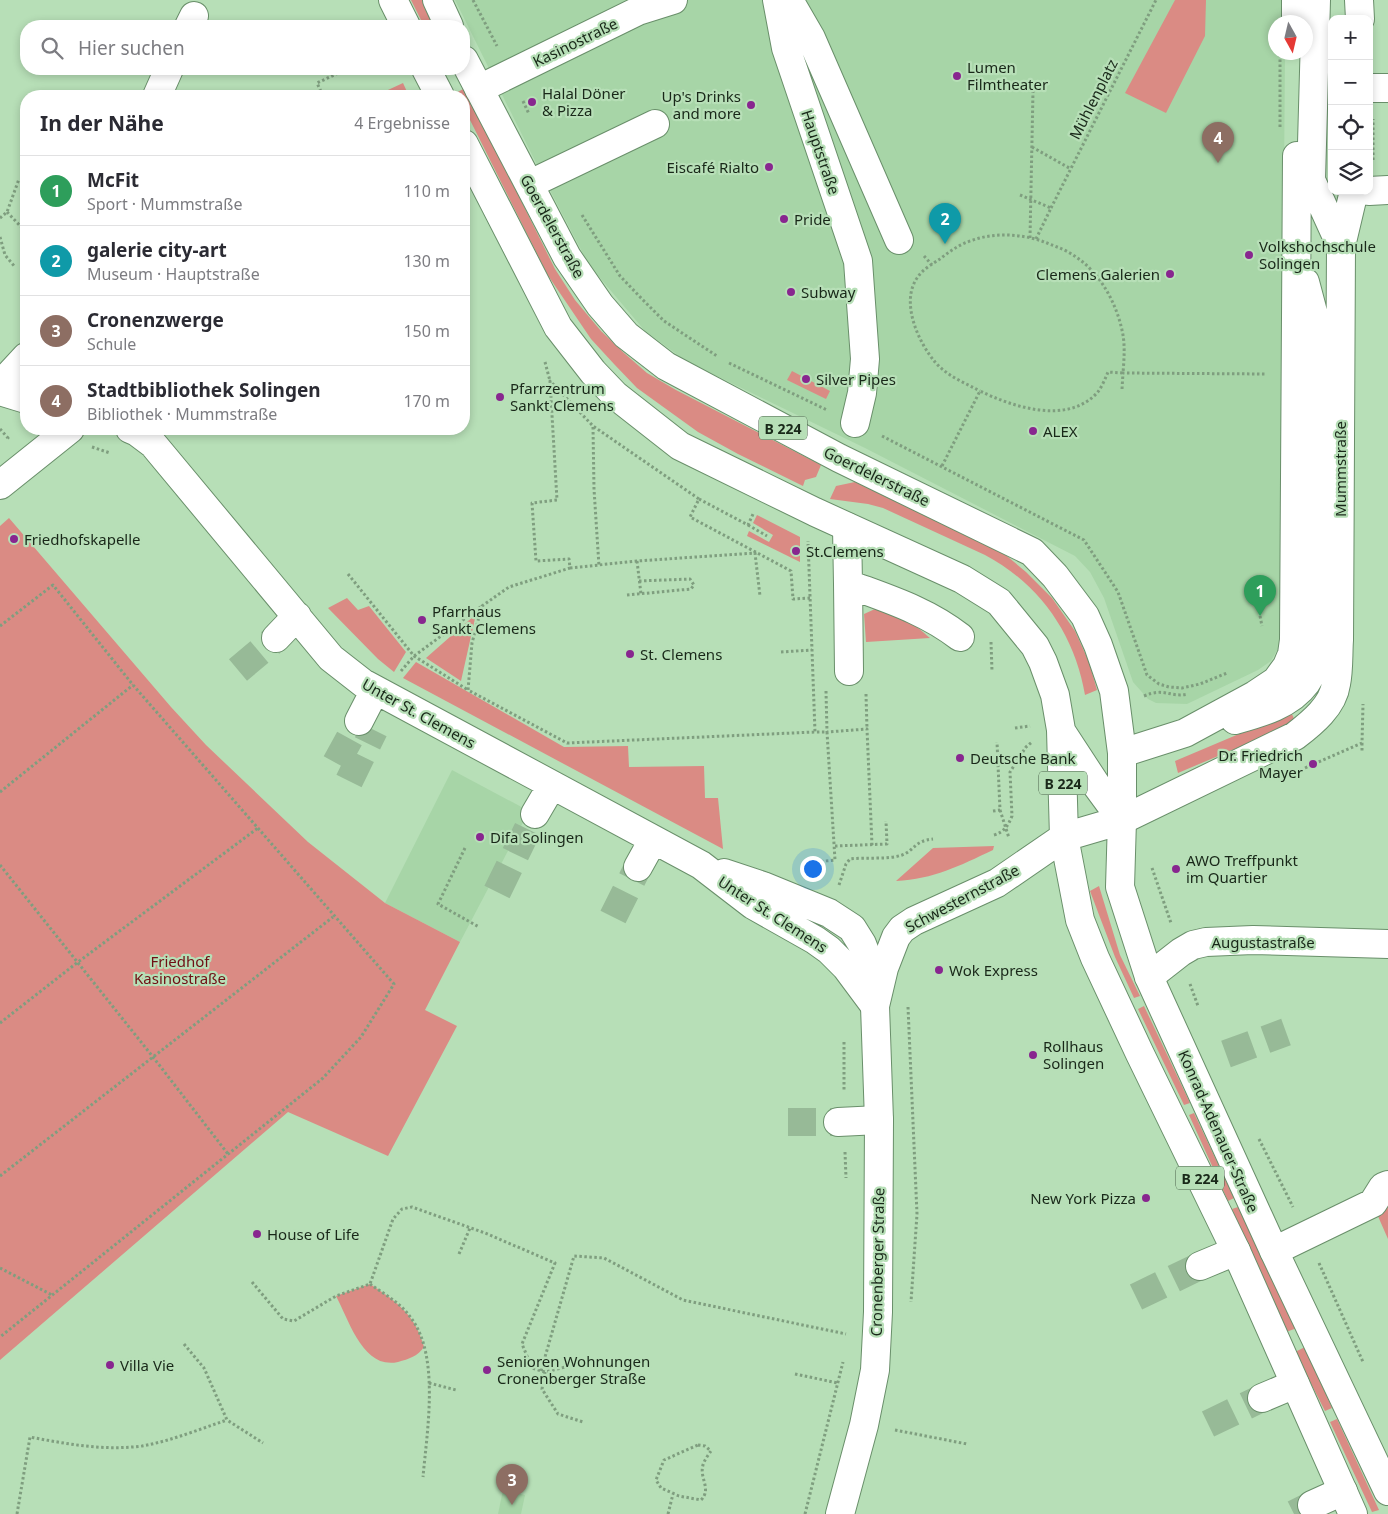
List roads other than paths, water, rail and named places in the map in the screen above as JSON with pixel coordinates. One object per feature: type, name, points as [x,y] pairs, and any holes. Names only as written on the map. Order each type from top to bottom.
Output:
[{"type":"main road","points":[[393,0],[403,20]]},
{"type":"main road","points":[[436,0],[445,20]]},
{"type":"main road","name":"Kasinostraße","points":[[479,89],[638,11],[673,0]]},
{"type":"main road","name":"Hauptstraße","points":[[778,0],[786,48],[858,261],[865,358],[862,393],[855,423]]},
{"type":"main road","points":[[789,0],[811,38],[899,240]]},
{"type":"main road","points":[[1296,0],[1296,15]]},
{"type":"main road","name":"Mummstraße","points":[[1064,837],[1122,820],[1296,736],[1315,721],[1328,704],[1336,686],[1339,640],[1341,246],[1311,180],[1316,0]]},
{"type":"main road","points":[[1330,0],[1328,180],[1341,246]]},
{"type":"main road","points":[[1360,0],[1360,15]]},
{"type":"main road","points":[[1064,837],[1097,786],[1122,753],[1185,733],[1255,695],[1276,681],[1287,666],[1292,654],[1294,640],[1296,60]]},
{"type":"main road","name":"Goerdelerstraße","points":[[470,72],[530,184],[566,257],[600,305],[626,335],[666,366],[839,458],[1032,552],[1055,576],[1085,616],[1098,645],[1114,691],[1122,753]]},
{"type":"main road","points":[[160,90],[167,75]]},
{"type":"main road","points":[[429,75],[437,90]]},
{"type":"main road","points":[[1373,88],[1388,88]]},
{"type":"main road","points":[[530,184],[655,124]]},
{"type":"main road","name":"B 224","points":[[470,156],[558,327],[593,372],[615,395],[680,446],[815,512],[962,579],[999,602],[1035,646],[1055,695],[1060,730],[1064,837],[1080,920],[1095,958],[1140,1054],[1236,1251],[1348,1503]]},
{"type":"main road","points":[[1373,191],[1388,190]]},
{"type":"main road","points":[[1341,246],[1353,195]]},
{"type":"main road","points":[[0,385],[20,363]]},
{"type":"main road","points":[[0,391],[20,397]]},
{"type":"main road","points":[[0,485],[62,435]]},
{"type":"main road","name":"Unter St. Clemens","points":[[141,435],[153,444],[331,658],[363,683],[387,688],[552,785],[701,866],[753,905],[815,940],[828,950],[846,966],[875,1006]]},
{"type":"main road","points":[[847,527],[849,671]]},
{"type":"main road","points":[[848,584],[919,611],[960,636]]},
{"type":"main road","points":[[276,638],[297,616]]},
{"type":"main road","points":[[367,725],[387,688]]},
{"type":"main road","name":"B 224","points":[[1060,730],[1122,820]]},
{"type":"main road","name":"Konrad-Adenauer-Straße","points":[[1122,753],[1120,887],[1149,977],[1274,1251],[1388,1491]]},
{"type":"main road","points":[[535,814],[552,785]]},
{"type":"main road","name":"Schwesternstraße","points":[[875,1006],[888,953],[896,936],[902,929],[914,921],[997,883],[1064,837]]},
{"type":"main road","points":[[638,867],[653,840]]},
{"type":"main road","name":"Unter St. Clemens","points":[[701,866],[763,886],[829,913],[852,928],[862,944],[869,962],[875,1006]]},
{"type":"main road","name":"Augustastraße","points":[[1149,977],[1180,952],[1193,945],[1206,942],[1228,940],[1388,944]]},
{"type":"main road","name":"Cronenberger Straße","points":[[840,1514],[864,1425],[875,1370],[878,1312],[879,1120],[875,1006]]},
{"type":"main road","points":[[841,1121],[879,1120]]},
{"type":"main road","points":[[1274,1251],[1383,1199]]},
{"type":"main road","points":[[1200,1266],[1236,1251]]},
{"type":"main road","points":[[1262,1398],[1295,1384]]},
{"type":"main road","points":[[1312,1505],[1348,1503]]},
{"type":"tunnel","points":[[238,670],[276,638]]},
{"type":"tunnel","points":[[336,763],[359,721]]},
{"type":"tunnel","points":[[349,781],[374,730]]},
{"type":"tunnel","points":[[497,892],[535,814]]},
{"type":"tunnel","points":[[613,917],[638,867]]},
{"type":"tunnel","points":[[1226,1054],[1286,1032]]},
{"type":"tunnel","points":[[788,1122],[838,1122]]},
{"type":"tunnel","points":[[1136,1297],[1200,1266]]},
{"type":"tunnel","points":[[1208,1424],[1262,1398]]},
{"type":"tunnel","points":[[1294,1514],[1312,1505]]},
{"type":"place","name":"Lumen Filmtheater","points":[[957,76]]},
{"type":"place","name":"Halal Döner & Pizza","points":[[532,102]]},
{"type":"place","name":"Up's Drinks and more","points":[[751,105]]},
{"type":"place","name":"Stadtbibliothek Solingen","points":[[1218,163]]},
{"type":"place","name":"Eiscafé Rialto","points":[[769,167]]},
{"type":"place","name":"Pride","points":[[784,219]]},
{"type":"place","name":"galerie city-art","points":[[945,244]]},
{"type":"place","name":"Volkshochschule Solingen","points":[[1249,255]]},
{"type":"place","name":"Clemens Galerien","points":[[1170,274]]},
{"type":"place","name":"Subway","points":[[791,292]]},
{"type":"place","name":"Silver Pipes","points":[[806,379]]},
{"type":"place","name":"Pfarrzentrum Sankt Clemens","points":[[500,397]]},
{"type":"place","name":"ALEX","points":[[1033,431]]},
{"type":"place","name":"Friedhofskapelle","points":[[14,539]]},
{"type":"place","name":"St.Clemens","points":[[796,551]]},
{"type":"place","name":"McFit","points":[[1260,616]]},
{"type":"place","name":"Pfarrhaus Sankt Clemens","points":[[422,620]]},
{"type":"place","name":"St. Clemens","points":[[630,654]]},
{"type":"place","name":"Deutsche Bank","points":[[960,758]]},
{"type":"place","name":"Dr. Friedrich Mayer","points":[[1313,764]]},
{"type":"place","name":"Difa Solingen","points":[[480,837]]},
{"type":"place","name":"AWO Treffpunkt im Quartier","points":[[1176,869]]},
{"type":"place","name":"Wok Express","points":[[939,970]]},
{"type":"place","name":"Rollhaus Solingen","points":[[1033,1055]]},
{"type":"place","name":"New York Pizza","points":[[1146,1198]]},
{"type":"place","name":"House of Life","points":[[257,1234]]},
{"type":"place","name":"Villa Vie","points":[[110,1365]]},
{"type":"place","name":"Senioren Wohnungen Cronenberger Straße","points":[[487,1370]]},
{"type":"place","name":"Cronenzwerge","points":[[512,1505]]},
{"type":"park label","name":"Friedhof Kasinostraße","points":[[180,970]]}]
